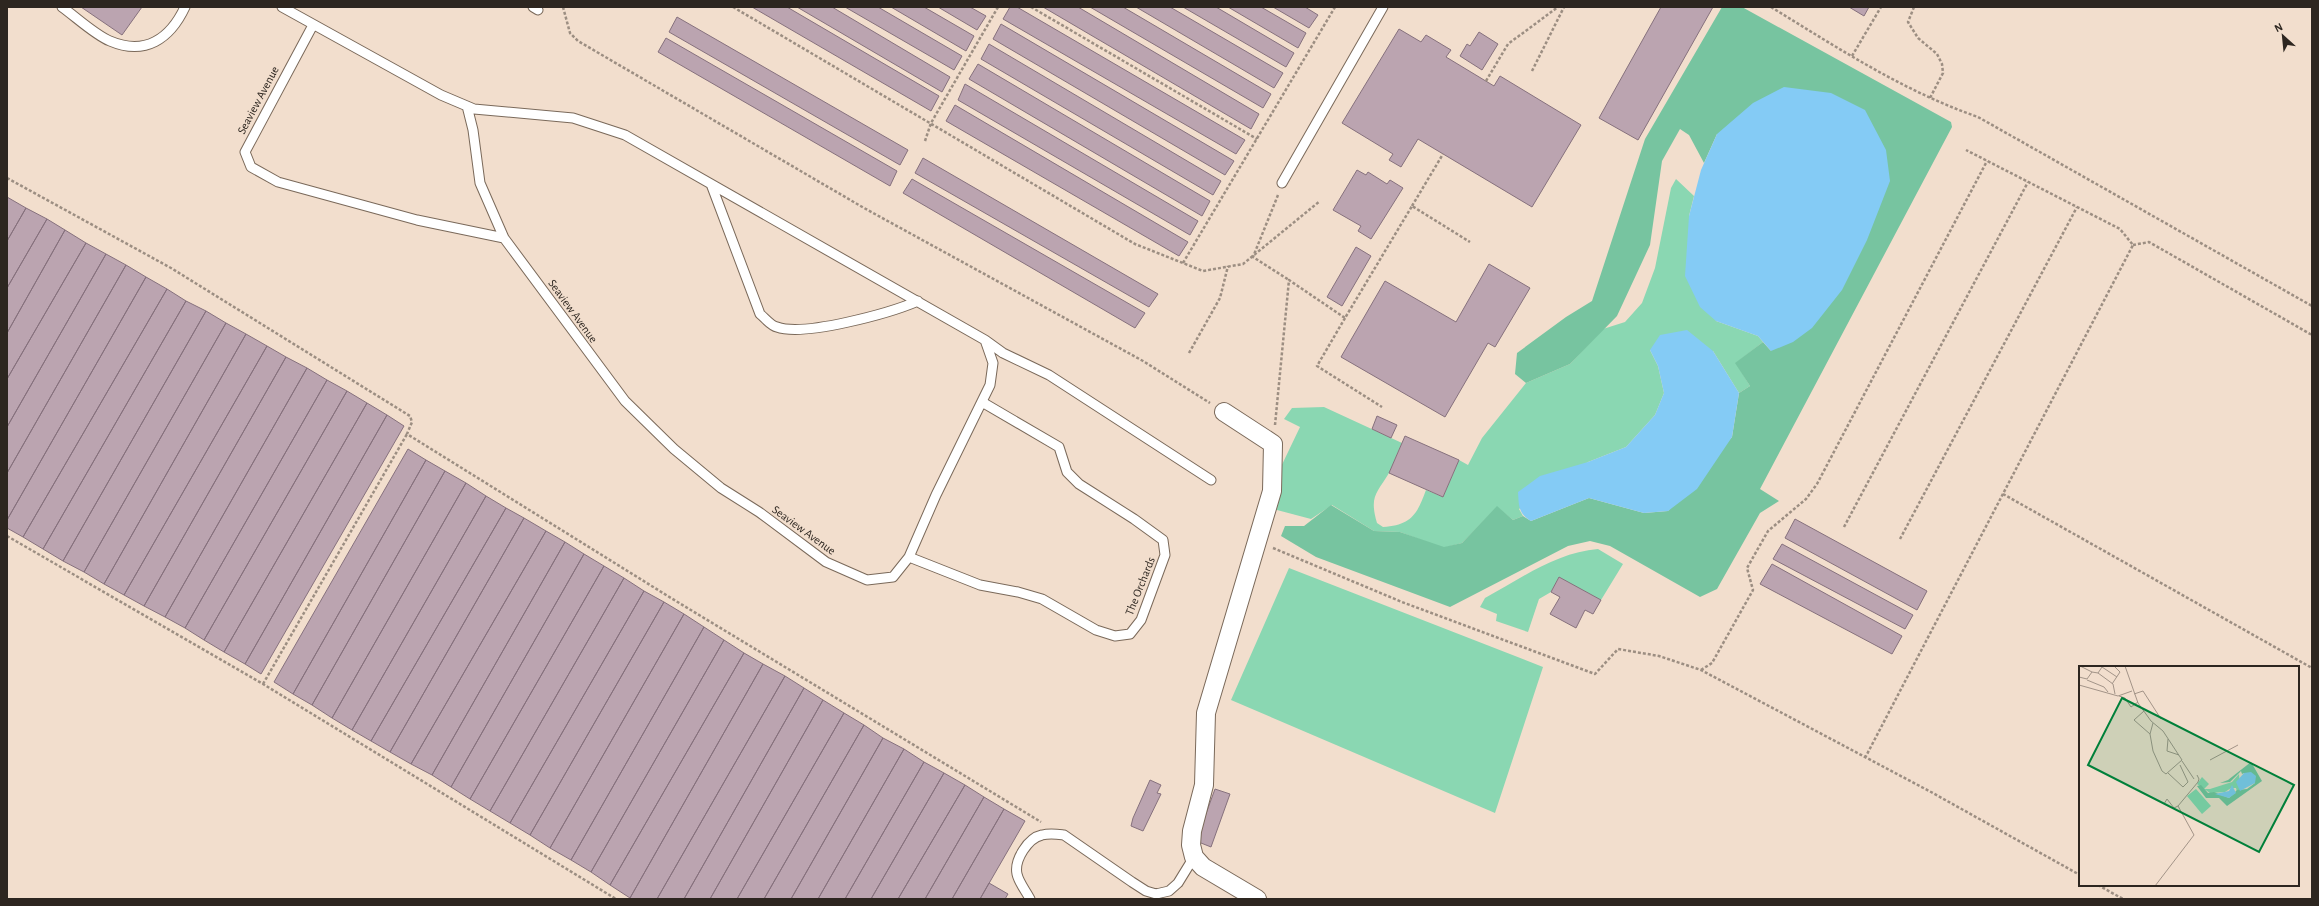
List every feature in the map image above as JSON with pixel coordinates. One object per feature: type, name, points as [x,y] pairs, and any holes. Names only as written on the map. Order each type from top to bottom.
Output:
[{"type":"street","points":[[1224,412],[1273,444],[1272,491],[1206,713],[1204,784],[1192,831],[1191,845],[1194,857],[1203,867],[1257,899]]},
{"type":"lane","points":[[62,7],[110,41],[144,46],[157,42],[169,33],[184,7]]},
{"type":"lane","points":[[1282,183],[1383,7]]},
{"type":"lane","points":[[283,8],[441,95],[474,109],[573,118],[625,135],[918,301],[1003,352],[1049,375],[1212,480]]},
{"type":"lane","name":"Seaview Avenue","points":[[313,25],[245,152],[251,167],[278,182],[345,201],[417,220],[504,238]]},
{"type":"lane","name":"Seaview Avenue","points":[[467,106],[473,130],[480,183],[504,238],[625,400],[674,449],[721,488],[759,512],[826,562],[867,580],[894,577],[909,557],[936,495],[990,385],[993,363],[985,340]]},
{"type":"lane","points":[[711,184],[760,314],[776,327],[802,329],[847,322],[901,309],[918,301]]},
{"type":"lane","name":"The Orchards","points":[[909,557],[980,585],[1018,592],[1042,600],[1096,630],[1115,636],[1130,634],[1141,620],[1165,555],[1163,540],[1134,518],[1079,484],[1067,472],[1059,447],[982,402]]},
{"type":"lane","points":[[1030,899],[1017,874],[1018,862],[1029,843],[1040,835],[1052,833],[1064,835],[1146,891],[1156,894],[1169,891],[1178,883],[1194,857]]},
{"type":"path","points":[[563,7],[563,16],[570,33],[578,41],[864,208],[1143,361],[1224,412]]},
{"type":"path","points":[[733,7],[1135,244],[1203,271],[1243,264],[1320,201]]},
{"type":"path","points":[[925,141],[931,123],[998,7]]},
{"type":"path","points":[[1031,7],[1257,138]]},
{"type":"path","points":[[1183,263],[1335,7]]},
{"type":"path","points":[[1486,81],[1508,44],[1558,7]]},
{"type":"path","points":[[1532,71],[1564,7]]},
{"type":"path","points":[[1771,7],[1880,73],[1930,98],[1978,117],[2312,306]]},
{"type":"path","points":[[1852,56],[1881,7]]},
{"type":"path","points":[[1914,7],[1908,22],[1918,38],[1937,54],[1942,64],[1943,73],[1930,98]]},
{"type":"path","points":[[1966,150],[2120,229],[2133,245]]},
{"type":"path","points":[[1382,407],[1317,366],[1443,154]]},
{"type":"path","points":[[1701,670],[1712,663],[1753,590],[1747,568],[1768,531],[1806,499],[1817,484],[1987,161]]},
{"type":"path","points":[[7,178],[171,268],[410,416],[412,422],[407,434],[263,684]]},
{"type":"path","points":[[1844,527],[2028,182]]},
{"type":"path","points":[[1253,257],[1282,183]]},
{"type":"path","points":[[1412,206],[1470,242]]},
{"type":"path","points":[[1900,539],[2077,207]]},
{"type":"path","points":[[2133,245],[2149,242],[2312,334]]},
{"type":"path","points":[[1864,758],[2133,245]]},
{"type":"path","points":[[1253,257],[1345,318]]},
{"type":"path","points":[[1189,354],[1220,298],[1228,266]]},
{"type":"path","points":[[1273,444],[1289,280]]},
{"type":"path","points":[[407,434],[671,598],[1064,835]]},
{"type":"path","points":[[2003,494],[2312,668]]},
{"type":"path","points":[[7,536],[263,684],[616,899]]},
{"type":"path","points":[[1258,541],[1402,602],[1595,674],[1618,649],[1659,656],[1701,670],[1864,758],[1931,792],[2079,874]]},
{"type":"path","points":[[2100,886],[2123,899]]},
{"type":"green space","points":[[1722,7],[1742,7],[1951,122],[1952,127],[1760,489],[1779,501],[1760,513],[1717,589],[1700,597],[1610,546],[1590,541],[1568,546],[1450,607],[1316,557],[1281,536],[1285,526],[1304,526],[1331,505],[1374,531],[1400,532],[1444,547],[1462,543],[1497,506],[1513,520],[1523,516],[1531,521],[1589,498],[1644,513],[1668,511],[1732,437],[1739,393],[1750,386],[1735,363],[1763,342],[1771,351],[1717,134],[1704,163],[1689,135],[1680,129],[1662,161],[1650,245],[1617,316],[1570,364],[1526,383],[1515,374],[1517,353],[1566,317],[1592,301],[1645,139]]},
{"type":"green space","points":[[1676,179],[1694,196],[1689,216],[1716,321],[1758,336],[1763,342],[1736,363],[1750,386],[1739,393],[1713,351],[1650,350],[1658,366],[1664,393],[1655,415],[1626,447],[1588,462],[1519,509],[1523,516],[1513,520],[1497,507],[1462,543],[1443,548],[1400,532],[1374,531],[1332,505],[1311,519],[1277,510],[1278,473],[1300,427],[1284,419],[1292,408],[1324,407],[1402,443],[1389,473],[1378,490],[1374,501],[1377,523],[1383,527],[1400,524],[1412,517],[1416,512],[1426,490],[1443,497],[1459,460],[1468,465],[1482,438],[1526,383],[1570,364],[1603,329],[1625,322],[1642,303],[1655,268],[1671,188]]},
{"type":"green space","points":[[1598,549],[1623,564],[1601,600],[1559,578],[1551,592],[1539,599],[1528,632],[1496,621],[1497,614],[1480,607],[1485,598],[1553,561],[1583,551]]},
{"type":"green space","points":[[1289,568],[1543,667],[1495,813],[1231,700]]},
{"type":"water","points":[[1784,87],[1831,93],[1865,110],[1886,150],[1890,181],[1867,240],[1842,290],[1812,328],[1793,342],[1771,351],[1758,336],[1716,321],[1700,307],[1685,276],[1689,216],[1701,170],[1717,134],[1753,103]]},
{"type":"water","points":[[1687,330],[1713,351],[1739,393],[1732,437],[1697,489],[1668,511],[1644,513],[1589,498],[1531,521],[1527,518],[1521,512],[1518,492],[1540,476],[1588,462],[1626,447],[1655,415],[1664,393],[1658,366],[1650,350],[1660,335]]},
{"type":"building","points":[[81,7],[142,7],[122,35]]},
{"type":"building","points":[[752,7],[787,7],[939,96],[931,111]]},
{"type":"building","points":[[797,7],[832,7],[950,77],[942,92]]},
{"type":"building","points":[[845,7],[878,7],[962,56],[954,70]]},
{"type":"building","points":[[891,7],[924,7],[974,36],[966,51]]},
{"type":"building","points":[[938,7],[970,7],[986,16],[977,30]]},
{"type":"building","points":[[1010,7],[1017,7],[1245,140],[1236,154],[1003,19]]},
{"type":"building","points":[[1043,7],[1078,7],[1259,114],[1251,129]]},
{"type":"building","points":[[1090,7],[1123,7],[1271,94],[1263,108]]},
{"type":"building","points":[[1136,7],[1170,7],[1283,73],[1274,88]]},
{"type":"building","points":[[1183,7],[1216,7],[1294,53],[1286,67]]},
{"type":"building","points":[[1228,7],[1261,7],[1306,33],[1298,48]]},
{"type":"building","points":[[1273,7],[1305,7],[1318,15],[1309,28]]},
{"type":"building","points":[[1661,7],[1713,7],[1638,140],[1599,118]]},
{"type":"building","points":[[1849,7],[1869,7],[1864,16]]},
{"type":"building","points":[[677,17],[908,150],[900,165],[669,32]]},
{"type":"building","points":[[1001,24],[1234,161],[1225,175],[993,39]]},
{"type":"building","points":[[1399,29],[1421,42],[1426,35],[1451,50],[1446,57],[1494,86],[1500,76],[1581,125],[1532,207],[1418,139],[1401,167],[1389,160],[1393,154],[1342,123]]},
{"type":"building","points":[[1479,32],[1498,44],[1482,70],[1460,56],[1467,44],[1470,46]]},
{"type":"building","points":[[666,38],[897,171],[890,186],[658,52]]},
{"type":"building","points":[[989,44],[1221,181],[1213,195],[981,59]]},
{"type":"building","points":[[978,64],[1210,201],[1202,216],[969,79]]},
{"type":"building","points":[[965,84],[1198,221],[1190,235],[958,100]]},
{"type":"building","points":[[955,105],[1188,242],[1179,256],[946,121]]},
{"type":"building","points":[[923,158],[1158,294],[1149,307],[915,173]]},
{"type":"building","points":[[1357,170],[1366,175],[1368,172],[1387,184],[1390,180],[1403,188],[1371,239],[1358,231],[1361,226],[1333,210]]},
{"type":"building","points":[[912,179],[1145,313],[1135,328],[903,193]]},
{"type":"building","points":[[7,197],[26,208],[7,241]]},
{"type":"building","points":[[26,208],[47,219],[7,288],[7,241]]},
{"type":"building","points":[[47,219],[65,230],[7,333],[7,288]]},
{"type":"building","points":[[65,230],[86,243],[7,379],[7,333]]},
{"type":"building","points":[[86,243],[106,254],[7,427],[7,379]]},
{"type":"building","points":[[1356,247],[1371,256],[1342,306],[1327,297]]},
{"type":"building","points":[[106,254],[126,265],[7,473],[7,427]]},
{"type":"building","points":[[1489,264],[1530,288],[1495,347],[1488,343],[1445,417],[1341,357],[1385,281],[1456,322]]},
{"type":"building","points":[[126,265],[146,277],[7,520],[7,473]]},
{"type":"building","points":[[146,277],[167,289],[23,537],[7,528],[7,520]]},
{"type":"building","points":[[167,289],[186,301],[43,549],[23,537]]},
{"type":"building","points":[[186,301],[206,311],[63,561],[43,549]]},
{"type":"building","points":[[206,311],[226,323],[84,572],[63,561]]},
{"type":"building","points":[[226,323],[246,334],[104,584],[84,572]]},
{"type":"building","points":[[246,334],[267,346],[124,595],[104,584]]},
{"type":"building","points":[[267,346],[286,357],[144,606],[124,595]]},
{"type":"building","points":[[286,357],[307,368],[165,617],[144,606]]},
{"type":"building","points":[[307,368],[327,380],[185,628],[165,617]]},
{"type":"building","points":[[327,380],[347,391],[204,640],[185,628]]},
{"type":"building","points":[[347,391],[367,403],[224,652],[204,640]]},
{"type":"building","points":[[367,403],[387,415],[245,664],[224,652]]},
{"type":"building","points":[[387,415],[404,426],[261,674],[245,664]]},
{"type":"building","points":[[1377,416],[1397,425],[1391,438],[1372,429]]},
{"type":"building","points":[[1405,436],[1459,460],[1443,497],[1389,473]]},
{"type":"building","points":[[408,449],[426,460],[293,694],[274,682]]},
{"type":"building","points":[[426,460],[445,471],[312,705],[293,694]]},
{"type":"building","points":[[445,471],[466,483],[332,718],[312,705]]},
{"type":"building","points":[[466,483],[486,496],[352,730],[332,718]]},
{"type":"building","points":[[486,496],[506,508],[371,741],[352,730]]},
{"type":"building","points":[[506,508],[524,518],[390,752],[371,741]]},
{"type":"building","points":[[524,518],[546,531],[411,764],[390,752]]},
{"type":"building","points":[[1795,519],[1927,591],[1917,610],[1785,538]]},
{"type":"building","points":[[546,531],[565,542],[432,775],[411,764]]},
{"type":"building","points":[[565,542],[584,554],[451,787],[432,775]]},
{"type":"building","points":[[1782,544],[1913,615],[1905,629],[1773,559]]},
{"type":"building","points":[[584,554],[604,566],[470,799],[451,787]]},
{"type":"building","points":[[1772,564],[1902,636],[1892,654],[1760,584]]},
{"type":"building","points":[[604,566],[624,578],[490,811],[470,799]]},
{"type":"building","points":[[1559,577],[1601,600],[1593,614],[1585,610],[1576,628],[1550,614],[1560,597],[1551,592]]},
{"type":"building","points":[[624,578],[644,591],[510,823],[490,811]]},
{"type":"building","points":[[644,591],[664,602],[530,835],[510,823]]},
{"type":"building","points":[[664,602],[684,614],[550,848],[530,835]]},
{"type":"building","points":[[684,614],[704,627],[571,860],[550,848]]},
{"type":"building","points":[[704,627],[724,640],[591,872],[571,860]]},
{"type":"building","points":[[724,640],[744,653],[610,885],[591,872]]},
{"type":"building","points":[[744,653],[763,664],[630,898],[610,885]]},
{"type":"building","points":[[763,664],[785,676],[657,899],[630,898]]},
{"type":"building","points":[[785,676],[804,688],[684,899],[657,899]]},
{"type":"building","points":[[804,688],[823,700],[710,899],[684,899]]},
{"type":"building","points":[[823,700],[844,713],[737,899],[710,899]]},
{"type":"building","points":[[844,713],[864,725],[764,899],[737,899]]},
{"type":"building","points":[[864,725],[883,738],[791,899],[764,899]]},
{"type":"building","points":[[883,738],[904,749],[818,899],[791,899]]},
{"type":"building","points":[[904,749],[924,762],[845,899],[818,899]]},
{"type":"building","points":[[924,762],[944,773],[871,899],[845,899]]},
{"type":"building","points":[[944,773],[965,785],[898,899],[871,899]]},
{"type":"building","points":[[1150,780],[1161,785],[1157,793],[1161,794],[1143,831],[1131,826],[1133,818]]},
{"type":"building","points":[[965,785],[984,797],[925,899],[898,899]]},
{"type":"building","points":[[1215,789],[1230,794],[1211,847],[1196,841]]},
{"type":"building","points":[[984,797],[1004,809],[952,899],[925,899]]},
{"type":"building","points":[[1004,809],[1025,821],[980,899],[952,899]]},
{"type":"building","points":[[989,883],[1008,894],[1005,899],[980,899]]}]
